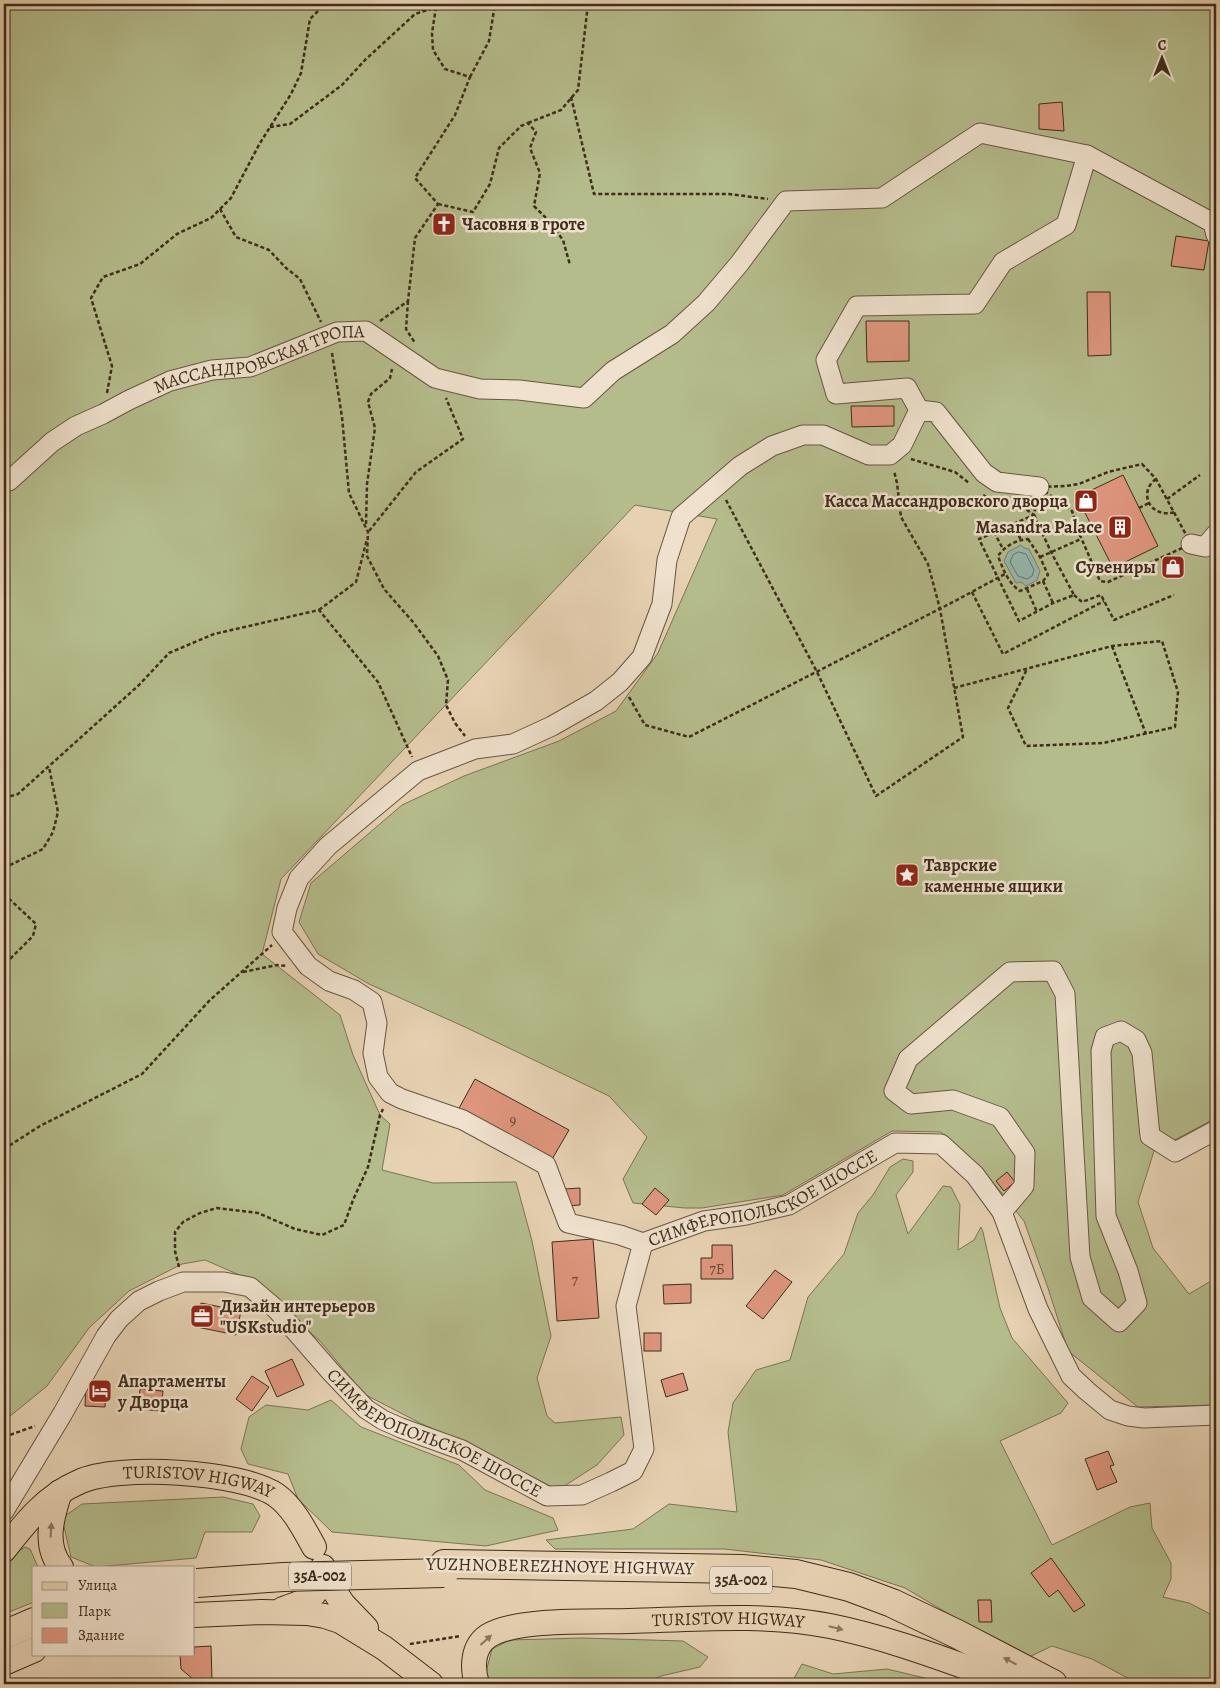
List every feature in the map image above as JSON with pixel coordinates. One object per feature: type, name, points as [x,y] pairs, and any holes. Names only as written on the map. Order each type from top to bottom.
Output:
[{"type":"highway","name":"YUZHNOBEREZHNOYE HIGHWAY","points":[[196,1578],[287,1566],[444,1569],[741,1580],[793,1585],[842,1598],[888,1616],[1015,1684]]},
{"type":"highway","name":"YUZHNOBEREZHNOYE HIGHWAY","points":[[444,1569],[742,1569],[796,1574],[849,1587],[892,1603],[957,1634],[1053,1684]]},
{"type":"highway","points":[[4,1624],[32,1613]]},
{"type":"highway","points":[[4,1635],[32,1623]]},
{"type":"main road","name":"TURISTOV HIGWAY","points":[[4,1550],[34,1513],[60,1492],[81,1480],[94,1476],[133,1471],[190,1474],[246,1482],[261,1487],[276,1496],[299,1523],[318,1557],[321,1582],[309,1599],[281,1609],[261,1612]]},
{"type":"main road","points":[[60,1492],[52,1518],[50,1542],[54,1556],[60,1566]]},
{"type":"main road","points":[[333,1589],[343,1604],[384,1648]]},
{"type":"main road","points":[[195,1615],[307,1612],[325,1616],[340,1622],[384,1648],[431,1684]]},
{"type":"main road","name":"TURISTOV HIGWAY","points":[[477,1684],[473,1666],[475,1653],[487,1637],[502,1630],[558,1622],[726,1618],[776,1620],[829,1626],[905,1645],[1015,1684]]},
{"type":"main road","points":[[4,1663],[32,1651]]},
{"type":"street","points":[[366,331],[435,378],[480,389],[519,390],[584,398],[613,371],[672,334],[706,303],[739,264],[786,201],[882,198],[980,133],[1087,155],[1213,223],[1216,235]]},
{"type":"street","points":[[919,410],[907,388],[836,394],[826,360],[857,306],[975,304],[1003,262],[1066,225],[1087,155]]},
{"type":"street","name":"МАССАНДРОВСКАЯ ТРОПА","points":[[4,481],[9,480],[23,470],[52,442],[76,426],[170,381],[212,370],[250,367],[337,332],[366,331]]},
{"type":"street","points":[[643,1243],[620,1235],[568,1223],[546,1165],[463,1120],[402,1100],[390,1093],[378,1078],[373,1053],[377,1023],[372,1002],[354,990],[329,981],[308,966],[282,932],[287,908],[299,878],[328,846],[418,771],[475,749],[513,744],[552,726],[596,701],[620,682],[642,657],[662,604],[667,560],[681,517],[740,466],[772,446],[803,435],[823,436],[869,455],[890,455],[902,445],[919,410]]},
{"type":"street","points":[[919,410],[936,412],[984,473],[997,482],[1039,487]]},
{"type":"street","points":[[1191,544],[1205,546],[1216,534]]},
{"type":"street","points":[[1002,1212],[1024,1186],[1025,1153],[1000,1117],[952,1100],[911,1104],[894,1090],[908,1059],[1010,972],[1053,971],[1065,994],[1080,1257],[1092,1298],[1118,1322],[1136,1303],[1128,1271],[1106,1216],[1101,1051],[1105,1037],[1121,1032],[1136,1040],[1142,1053],[1150,1136],[1175,1152],[1216,1130]]},
{"type":"street","name":"СИМФЕРОПОЛЬСКОЕ ШОССЕ","points":[[4,1511],[63,1413],[106,1336],[119,1318],[139,1301],[183,1282],[224,1282],[250,1287],[277,1310],[354,1396],[366,1408],[383,1420],[462,1450],[547,1496],[582,1495],[633,1471],[644,1449],[626,1306],[643,1243],[704,1221],[746,1215],[789,1205],[894,1143],[941,1144],[975,1175],[1002,1212],[1038,1309],[1071,1376],[1087,1392],[1110,1410],[1128,1416],[1144,1418],[1216,1415]]},
{"type":"path","points":[[103,414],[112,366],[91,298],[103,277],[140,264],[177,234],[211,218],[231,198],[270,127],[291,94],[301,73],[310,19],[326,4]]},
{"type":"path","points":[[270,127],[290,124],[342,85],[365,60],[415,14],[436,8],[442,4]]},
{"type":"path","points":[[494,4],[489,41],[470,77],[455,115],[415,178],[438,204],[473,212],[490,184],[498,148],[521,126],[561,110],[578,90],[588,4]]},
{"type":"path","points":[[436,8],[432,33],[433,50],[446,69],[470,77]]},
{"type":"path","points":[[571,97],[594,194],[728,194],[786,201]]},
{"type":"path","points":[[528,123],[536,132],[530,148],[540,173],[534,206],[563,240],[570,265]]},
{"type":"path","points":[[416,345],[406,329],[414,238],[438,204]]},
{"type":"path","points":[[220,209],[236,237],[269,250],[286,268],[300,279],[324,327],[331,351],[342,418],[349,493],[368,532],[367,556],[384,589],[413,622],[438,656],[448,680],[446,704],[455,723],[475,749]]},
{"type":"path","name":"МАССАНДРОВСКАЯ ТРОПА","points":[[366,331],[408,301]]},
{"type":"path","points":[[366,526],[367,484],[375,428],[368,402],[371,394],[390,378],[394,361],[394,350]]},
{"type":"path","points":[[4,798],[18,794],[49,767],[139,685],[169,653],[214,634],[319,610],[356,582],[368,532],[416,472],[463,439],[449,404],[435,378]]},
{"type":"path","points":[[718,485],[817,672],[876,796],[963,737],[940,609],[928,564],[900,517],[897,483],[890,455],[916,460],[955,472],[969,483]]},
{"type":"path","points":[[1142,464],[1156,479],[1191,544],[1108,582],[1100,581],[1081,539],[1072,511],[1039,487],[1079,484],[1108,472],[1142,464]]},
{"type":"path","points":[[1167,499],[1200,475]]},
{"type":"path","points":[[1156,479],[1147,489],[1149,503],[1159,512],[1166,514],[1175,512]]},
{"type":"path","points":[[983,495],[991,500],[1007,501]]},
{"type":"path","points":[[1015,501],[1034,515],[1074,596],[1082,602],[1101,595],[1114,620],[1174,596]]},
{"type":"path","points":[[1139,508],[1149,503]]},
{"type":"path","points":[[1034,515],[979,539],[1019,621],[1053,603],[1074,596]]},
{"type":"path","points":[[1013,524],[1021,540]]},
{"type":"path","points":[[994,532],[1003,549]]},
{"type":"path","points":[[1028,539],[1040,557],[1048,575],[1043,581],[1020,591],[1015,588],[1004,574],[998,556],[1003,549],[1021,540],[1028,539]]},
{"type":"path","points":[[1040,557],[1081,539]]},
{"type":"path","points":[[620,682],[645,725],[689,737],[940,609],[1004,574]]},
{"type":"path","points":[[1043,581],[1053,603]]},
{"type":"path","points":[[1027,589],[1037,612]]},
{"type":"path","points":[[972,592],[1003,654],[1104,601]]},
{"type":"path","points":[[319,610],[378,682],[418,771]]},
{"type":"path","points":[[954,688],[1112,646],[1162,642],[1178,692],[1175,727],[1103,743],[1026,746],[1008,708],[1027,669]]},
{"type":"path","points":[[1112,646],[1146,734]]},
{"type":"path","points":[[4,868],[43,849],[53,832],[58,812],[49,767]]},
{"type":"path","points":[[4,894],[36,924],[33,936],[4,965]]},
{"type":"path","points":[[4,1149],[40,1126],[142,1074],[210,1000],[268,949],[282,932]]},
{"type":"path","points":[[242,972],[277,965],[308,966]]},
{"type":"path","points":[[183,1282],[175,1251],[175,1232],[183,1222],[200,1213],[217,1208],[258,1213],[295,1229],[322,1236],[344,1225],[368,1167],[380,1115],[390,1093]]},
{"type":"path","points":[[4,1437],[36,1425]]},
{"type":"path","points":[[384,1648],[463,1636]]},
{"type":"green space","points":[[4,4],[1216,4],[1216,1118],[1154,1151],[1138,1202],[1153,1248],[1189,1294],[1216,1278],[1216,1405],[1138,1407],[1068,1351],[1024,1221],[991,1180],[941,1132],[892,1131],[783,1195],[702,1208],[633,1203],[623,1179],[647,1137],[609,1096],[465,1027],[369,984],[318,954],[299,922],[311,883],[402,805],[464,776],[559,741],[616,711],[658,653],[717,519],[635,505],[281,879],[262,954],[340,1015],[353,1055],[380,1115],[390,1124],[382,1170],[433,1183],[516,1182],[532,1241],[551,1336],[537,1378],[547,1416],[555,1423],[621,1417],[624,1435],[597,1465],[558,1490],[473,1446],[422,1424],[364,1394],[321,1342],[251,1280],[205,1260],[182,1264],[129,1291],[89,1328],[47,1386],[4,1421]]},
{"type":"green space","points":[[903,1159],[913,1161],[913,1172],[896,1195],[908,1234],[943,1186],[951,1187],[960,1205],[958,1250],[974,1240],[981,1227],[1000,1308],[1012,1338],[1068,1403],[1061,1413],[1000,1441],[1052,1545],[1130,1507],[1150,1503],[1152,1528],[1171,1563],[1171,1579],[1163,1597],[1189,1603],[1216,1617],[1216,1684],[1139,1684],[1092,1659],[1052,1646],[1025,1659],[905,1588],[821,1560],[724,1549],[555,1549],[546,1540],[633,1529],[669,1504],[737,1512],[728,1432],[733,1403],[756,1370],[790,1360],[808,1297],[844,1254],[858,1213],[873,1195],[890,1167]]},
{"type":"green space","points":[[331,1400],[361,1427],[459,1465],[485,1490],[553,1518],[558,1530],[486,1546],[332,1532],[298,1499],[288,1474],[248,1464],[241,1449],[249,1417],[266,1405],[308,1410]]},
{"type":"green space","points":[[223,1497],[253,1504],[260,1516],[252,1532],[205,1532],[196,1558],[94,1566],[71,1557],[62,1518],[82,1504]]},
{"type":"green space","points":[[25,1547],[30,1549],[38,1566],[32,1566],[32,1603],[4,1614],[5,1576],[7,1567],[17,1553]]},
{"type":"green space","points":[[582,1638],[683,1641],[708,1657],[700,1667],[661,1676],[644,1684],[489,1684],[485,1676],[492,1649],[510,1640]]},
{"type":"green space","points":[[802,1664],[833,1674],[887,1669],[950,1684],[791,1684]]},
{"type":"water","points":[[1021,545],[1029,549],[1040,571],[1037,580],[1026,586],[1021,582],[1016,583],[1004,561],[1008,552]]},
{"type":"building","points":[[1062,102],[1064,131],[1039,129],[1039,104]]},
{"type":"building","points":[[1176,236],[1209,241],[1204,270],[1171,266]]},
{"type":"building","points":[[1087,292],[1110,292],[1111,355],[1088,356]]},
{"type":"building","points":[[866,321],[909,321],[909,361],[867,362]]},
{"type":"building","points":[[851,406],[894,406],[894,426],[852,427]]},
{"type":"building","name":"Masandra Palace","points":[[1123,475],[1158,546],[1113,568],[1077,497]]},
{"type":"building","points":[[475,1079],[569,1130],[551,1161],[458,1110]]},
{"type":"building","points":[[1007,1172],[1015,1182],[1004,1191],[996,1181]]},
{"type":"building","points":[[580,1188],[580,1205],[565,1206],[565,1189]]},
{"type":"building","points":[[655,1188],[669,1200],[656,1215],[642,1204]]},
{"type":"building","points":[[593,1239],[599,1318],[557,1321],[552,1242]]},
{"type":"building","points":[[712,1245],[732,1245],[733,1279],[701,1279],[701,1258],[712,1258]]},
{"type":"building","points":[[775,1270],[792,1282],[763,1319],[746,1306]]},
{"type":"building","points":[[691,1284],[691,1303],[664,1304],[663,1285]]},
{"type":"building","points":[[201,1303],[241,1311],[236,1335],[197,1327]]},
{"type":"building","points":[[644,1333],[661,1333],[661,1351],[644,1351]]},
{"type":"building","points":[[292,1359],[304,1385],[277,1397],[265,1371]]},
{"type":"building","points":[[683,1373],[688,1390],[666,1397],[661,1380]]},
{"type":"building","points":[[252,1376],[269,1387],[252,1411],[236,1399]]},
{"type":"building","points":[[86,1385],[106,1386],[105,1407],[85,1406]]},
{"type":"building","points":[[140,1389],[163,1391],[161,1411],[138,1409]]},
{"type":"building","points":[[1108,1451],[1114,1465],[1110,1466],[1117,1482],[1097,1490],[1085,1459]]},
{"type":"building","points":[[1051,1558],[1085,1605],[1074,1612],[1058,1590],[1049,1597],[1031,1573]]},
{"type":"building","points":[[978,1600],[991,1600],[992,1622],[979,1622]]},
{"type":"building","points":[[211,1646],[212,1680],[194,1680],[181,1669],[180,1656],[195,1656],[195,1647]]},
{"type":"place","name":"Часовня в гроте","points":[[444,224]]},
{"type":"place","name":"Касса Массандровского дворца","points":[[1086,501]]},
{"type":"place","name":"Masandra Palace","points":[[1120,527]]},
{"type":"place","name":"Сувениры","points":[[1173,567]]},
{"type":"place","name":"Таврские каменные ящики","points":[[907,875]]},
{"type":"place","name":"Дизайн интерьеров \"USKstudio\"","points":[[202,1316]]},
{"type":"place","name":"Апартаменты у Дворца","points":[[100,1391]]}]
